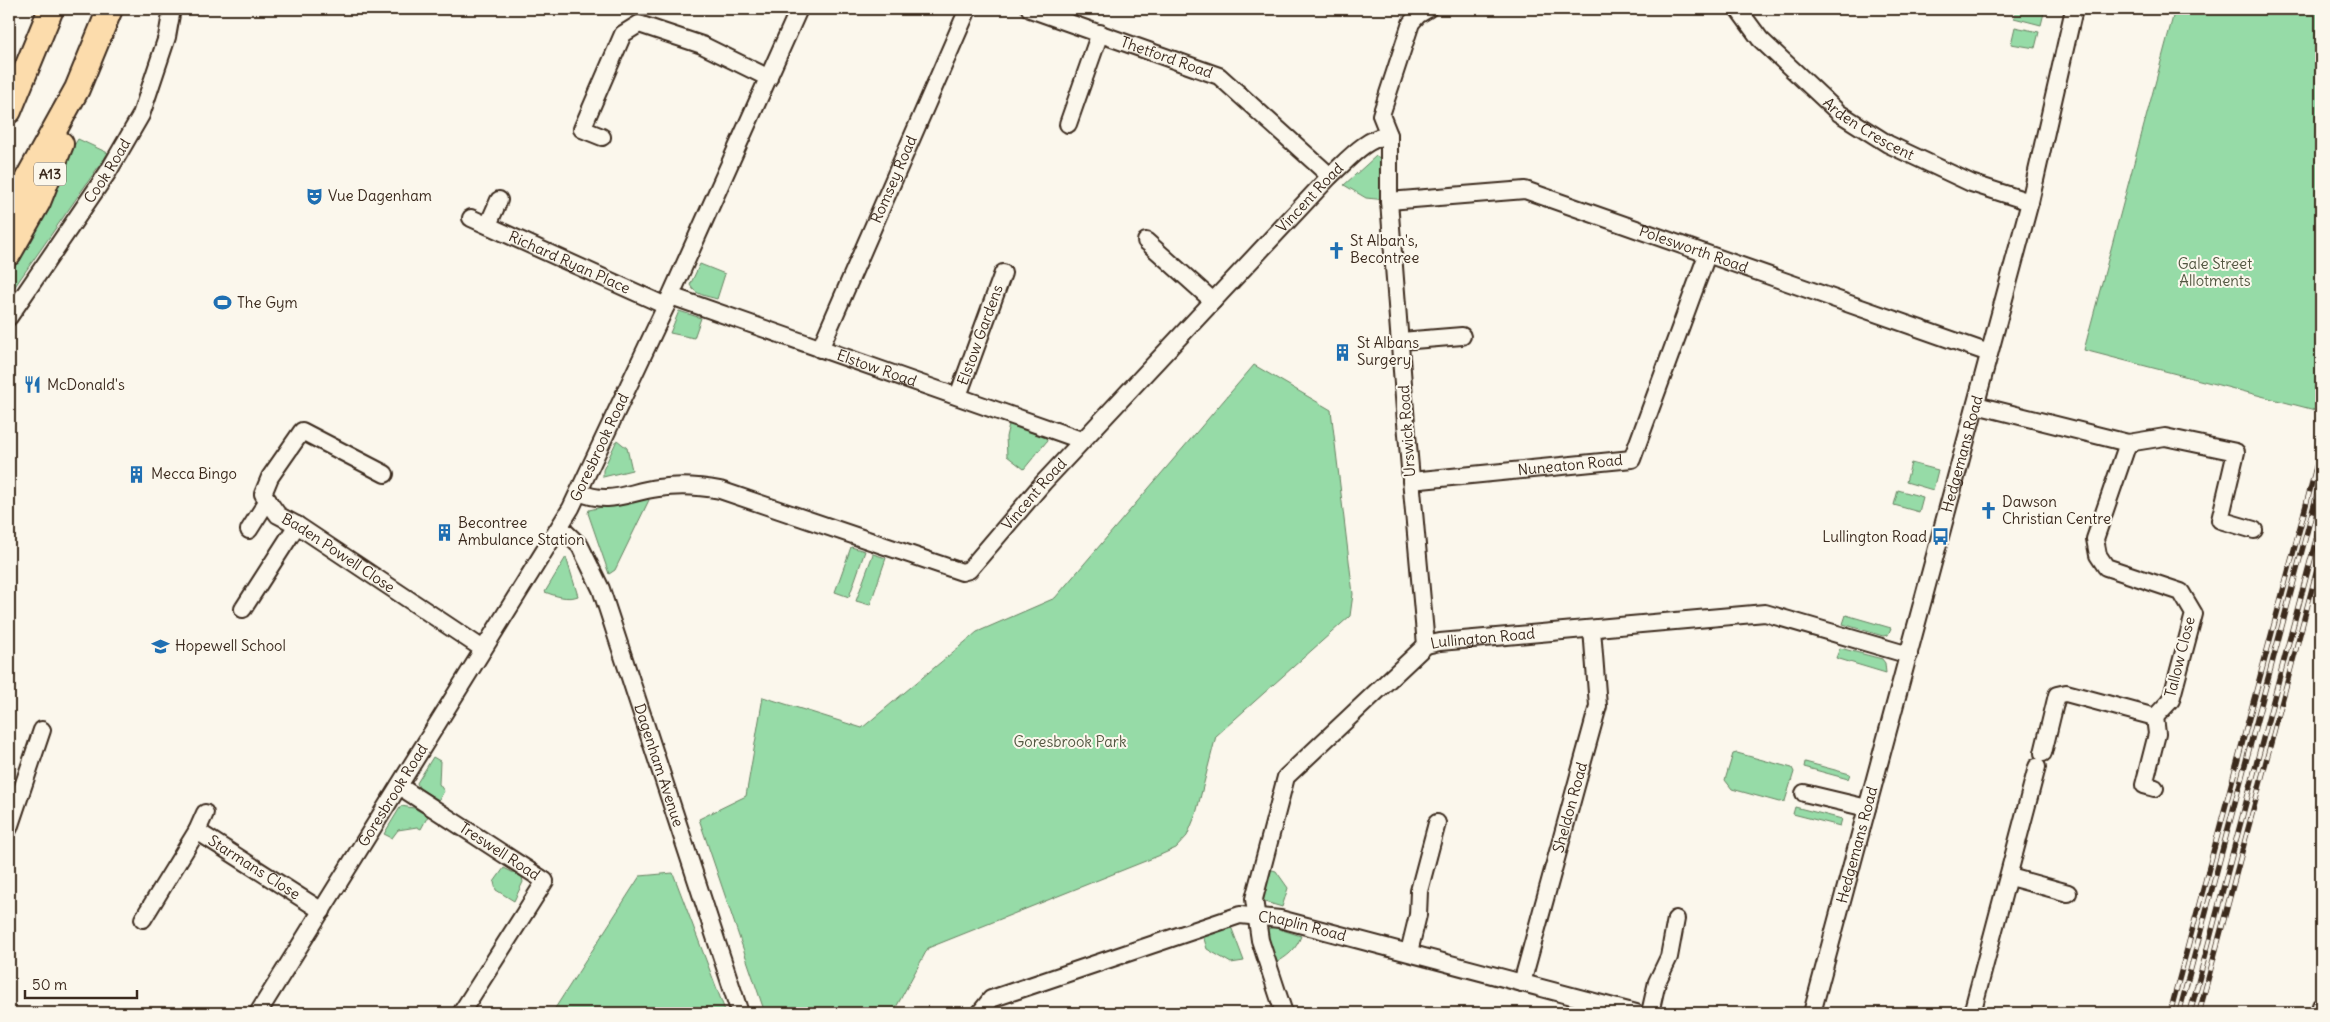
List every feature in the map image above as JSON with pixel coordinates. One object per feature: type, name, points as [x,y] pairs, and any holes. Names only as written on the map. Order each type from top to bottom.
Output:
[{"type":"highway","points":[[9,110],[51,9]]},
{"type":"highway","name":"A13","points":[[9,253],[38,202],[60,148],[77,90],[110,9]]},
{"type":"highway","points":[[9,92],[28,64]]},
{"type":"highway","name":"A13","points":[[9,212],[77,90]]},
{"type":"street","name":"Cook Road","points":[[9,317],[108,172],[141,115],[168,37],[172,9]]},
{"type":"street","name":"Goresbrook Road","points":[[258,1013],[560,528],[579,492],[668,301],[799,9]]},
{"type":"street","name":"Romsey Road","points":[[820,349],[968,9]]},
{"type":"street","name":"Thetford Road","points":[[1030,9],[1220,76],[1330,176]]},
{"type":"street","name":"Arden Crescent","points":[[1738,9],[1760,39],[1839,113],[1888,144],[1971,184],[2030,202]]},
{"type":"street","name":"Hedgemans Road","points":[[1812,1013],[2030,202],[2074,9]]},
{"type":"street","name":"Urswick Road","points":[[1420,11],[1411,23],[1381,115],[1388,134],[1389,201],[1426,645]]},
{"type":"street","points":[[602,137],[582,129],[623,34],[639,24],[702,45],[769,78]]},
{"type":"street","points":[[1068,124],[1100,33]]},
{"type":"street","name":"Vincent Road","points":[[579,492],[601,500],[675,486],[701,486],[720,490],[962,572],[973,566],[1043,482],[1330,176],[1368,143],[1378,136],[1388,134]]},
{"type":"street","name":"Polesworth Road","points":[[1389,201],[1525,190],[1990,353]]},
{"type":"street","points":[[488,225],[499,200]]},
{"type":"street","name":"Richard Ryan Place","points":[[470,218],[668,301]]},
{"type":"street","points":[[1146,241],[1213,301]]},
{"type":"street","name":"Nuneaton Road","points":[[1411,481],[1632,459],[1707,255]]},
{"type":"street","name":"Elstow Gardens","points":[[958,396],[1003,273]]},
{"type":"street","name":"Elstow Road","points":[[668,301],[820,349],[1082,440]]},
{"type":"street","points":[[1401,341],[1462,336]]},
{"type":"street","points":[[1976,405],[2128,443],[2165,437],[2236,452],[2220,520],[2254,530]]},
{"type":"street","name":"Baden Powell Close","points":[[385,474],[302,431],[270,477],[263,494],[278,515],[297,525],[483,649]]},
{"type":"street","name":"Tallow Close","points":[[2128,443],[2094,539],[2098,555],[2106,567],[2181,592],[2194,614],[2171,700],[2155,717]]},
{"type":"street","points":[[249,530],[268,500]]},
{"type":"street","points":[[243,609],[297,525]]},
{"type":"street","name":"Dagenham Avenue","points":[[560,528],[580,546],[601,588],[740,1013]]},
{"type":"street","name":"Lullington Road","points":[[1284,1013],[1255,916],[1254,899],[1286,777],[1426,645],[1440,642],[1765,613],[1909,655]]},
{"type":"street","name":"Sheldon Road","points":[[1522,983],[1598,706],[1592,629]]},
{"type":"street","points":[[1972,1013],[2010,877],[2057,695],[2066,693],[2155,717],[2157,734],[2144,785],[2155,788]]},
{"type":"street","points":[[9,828],[42,730]]},
{"type":"street","name":"Treswell Road","points":[[398,786],[546,881],[461,1013]]},
{"type":"street","points":[[1804,793],[1867,808]]},
{"type":"street","points":[[197,831],[205,813]]},
{"type":"street","points":[[1408,952],[1418,915],[1420,891],[1437,823]]},
{"type":"street","name":"Starmans Close","points":[[143,919],[197,831],[322,911]]},
{"type":"street","points":[[2010,877],[2068,893]]},
{"type":"street","name":"Chaplin Road","points":[[980,1013],[991,999],[1230,917],[1255,916],[1280,919],[1636,1013]]},
{"type":"street","points":[[1650,1013],[1657,982],[1669,957],[1676,919]]},
{"type":"street","points":[[2319,1013],[2321,1006]]},
{"type":"green space","points":[[2016,9],[2045,9],[2041,25],[2014,18]]},
{"type":"green space","name":"Gale Street Allotments","points":[[2175,9],[2321,9],[2321,384],[2315,410],[2084,350]]},
{"type":"green space","points":[[2015,27],[2039,32],[2035,48],[2011,44]]},
{"type":"green space","points":[[78,139],[108,153],[9,295],[9,256]]},
{"type":"green space","points":[[1376,156],[1382,159],[1386,200],[1366,198],[1344,185]]},
{"type":"green space","points":[[700,264],[725,274],[717,299],[698,293],[690,285]]},
{"type":"green space","points":[[679,311],[701,318],[694,338],[670,333]]},
{"type":"green space","name":"Goresbrook Park","points":[[1254,365],[1331,410],[1353,594],[1350,616],[1216,736],[1196,814],[1187,836],[1176,848],[1158,856],[928,948],[893,1013],[765,1013],[699,819],[746,796],[763,697],[862,728],[977,632],[1055,598]]},
{"type":"green space","points":[[1009,424],[1046,437],[1047,441],[1024,469],[1007,456],[1006,437]]},
{"type":"green space","points":[[617,440],[627,448],[632,470],[603,477],[603,470]]},
{"type":"green space","points":[[1911,463],[1938,470],[1933,490],[1906,482]]},
{"type":"green space","points":[[1898,490],[1923,497],[1919,512],[1894,505]]},
{"type":"green space","points":[[648,496],[649,500],[615,570],[609,574],[588,513],[589,510]]},
{"type":"green space","points":[[851,547],[865,551],[849,597],[835,592]]},
{"type":"green space","points":[[873,554],[886,558],[870,605],[856,601]]},
{"type":"green space","points":[[566,557],[578,596],[570,598],[545,592]]},
{"type":"green space","points":[[1846,615],[1891,628],[1888,635],[1883,636],[1843,624]]},
{"type":"green space","points":[[1840,648],[1882,659],[1885,663],[1886,673],[1836,658]]},
{"type":"green space","points":[[1737,753],[1792,768],[1794,772],[1785,801],[1779,802],[1732,789],[1725,780],[1733,754]]},
{"type":"green space","points":[[433,757],[440,761],[439,784],[444,791],[439,800],[419,788],[417,783]]},
{"type":"green space","points":[[1805,762],[1850,774],[1848,779],[1804,767]]},
{"type":"green space","points":[[401,806],[414,808],[428,816],[421,829],[417,827],[398,830],[392,838],[384,834]]},
{"type":"green space","points":[[1795,807],[1842,819],[1840,826],[1793,814]]},
{"type":"green space","points":[[504,868],[522,877],[523,882],[514,901],[496,890],[494,882]]},
{"type":"green space","points":[[1265,868],[1276,871],[1288,888],[1282,907],[1259,900]]},
{"type":"green space","points":[[673,873],[726,1013],[552,1013],[640,876]]},
{"type":"green space","points":[[1228,924],[1232,929],[1244,961],[1231,963],[1207,949],[1202,932]]},
{"type":"green space","points":[[1273,927],[1301,936],[1291,952],[1274,964],[1266,930]]},
{"type":"railway","points":[[2170,1013],[2321,449]]},
{"type":"railway","points":[[2179,1013],[2321,479]]},
{"type":"railway","points":[[2190,1013],[2321,521]]},
{"type":"railway","points":[[2199,1013],[2321,555]]},
{"type":"place","name":"Vue Dagenham","points":[[314,196]]},
{"type":"place","name":"St Alban's, Becontree","points":[[1336,250]]},
{"type":"place","name":"The Gym","points":[[223,303]]},
{"type":"place","name":"St Albans Surgery","points":[[1343,352]]},
{"type":"place","name":"McDonald's","points":[[33,385]]},
{"type":"place","name":"Mecca Bingo","points":[[137,474]]},
{"type":"place","name":"Dawson Christian Centre","points":[[1988,511]]},
{"type":"place","name":"Becontree Ambulance Station","points":[[444,532]]},
{"type":"place","name":"Lullington Road","points":[[1941,537]]},
{"type":"place","name":"Hopewell School","points":[[161,646]]}]
